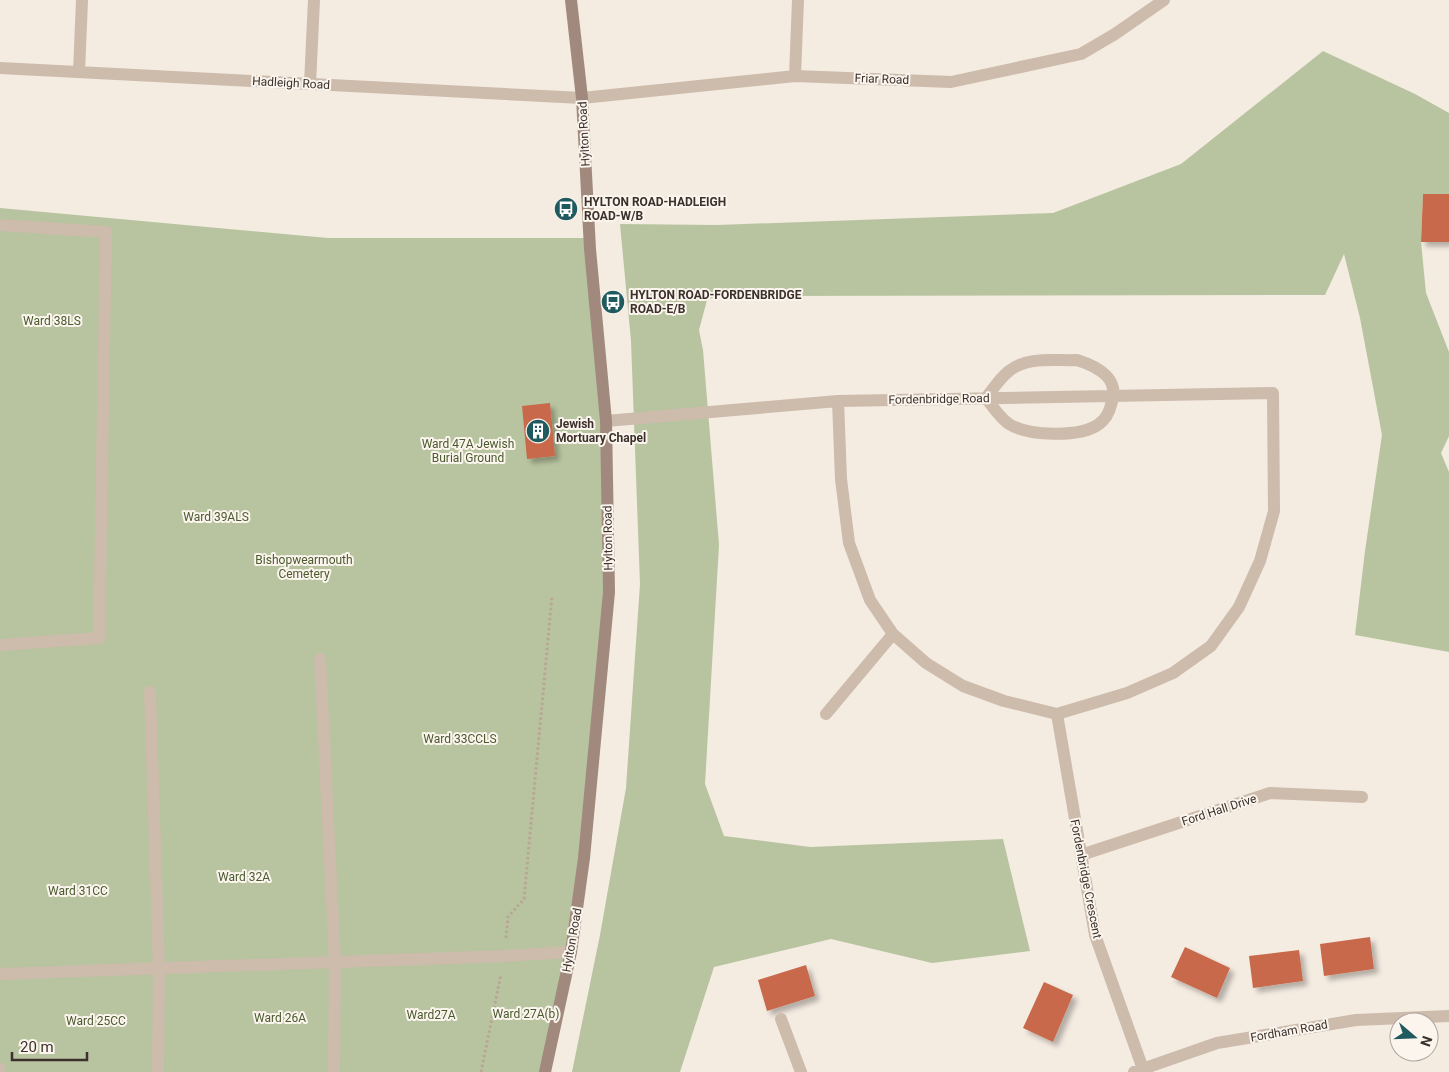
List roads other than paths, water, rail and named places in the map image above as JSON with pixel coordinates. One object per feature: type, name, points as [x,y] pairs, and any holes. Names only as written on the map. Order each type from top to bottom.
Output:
[{"type":"street","points":[[79,72],[82,0]]},
{"type":"street","points":[[310,84],[314,0]]},
{"type":"street","name":"Hylton Road","points":[[545,1072],[571,952],[584,858],[609,592],[606,421],[590,249],[582,98],[571,0]]},
{"type":"street","points":[[795,76],[798,0]]},
{"type":"street","name":"Friar Road","points":[[582,98],[795,76],[952,82],[1082,54],[1164,0]]},
{"type":"street","name":"Hadleigh Road","points":[[0,68],[582,98]]},
{"type":"street","points":[[0,225],[106,232],[99,638],[0,645]]},
{"type":"street","points":[[1077,360],[1093,365],[1102,371],[1110,380],[1115,396],[1108,415],[1099,424],[1087,430],[1068,433],[1035,433],[1021,430],[1008,423],[997,413],[986,398],[1009,371],[1021,363],[1077,360]]},
{"type":"street","name":"Fordenbridge Road","points":[[606,421],[838,401],[1273,393],[1274,511],[1260,561],[1239,607],[1211,646],[1174,673],[1128,693],[1057,714]]},
{"type":"street","points":[[838,401],[841,479],[849,543],[870,600],[893,634],[926,663],[963,686],[1004,701],[1057,714]]},
{"type":"street","points":[[826,714],[893,634]]},
{"type":"street","points":[[320,659],[335,962],[334,1072]]},
{"type":"street","points":[[150,692],[159,968],[158,1072]]},
{"type":"street","name":"Fordenbridge Crescent","points":[[1057,714],[1095,935],[1139,1070]]},
{"type":"street","name":"Ford Hall Drive","points":[[1081,855],[1270,793],[1362,797]]},
{"type":"street","points":[[0,974],[571,952]]},
{"type":"street","name":"Fordham Road","points":[[1139,1070],[1217,1043],[1356,1020],[1449,1016]]},
{"type":"street","points":[[781,1019],[801,1072]]},
{"type":"place","name":"HYLTON ROAD-HADLEIGH ROAD-W/B","points":[[566,209]]},
{"type":"place","name":"HYLTON ROAD-FORDENBRIDGE ROAD-E/B","points":[[613,302]]},
{"type":"place","name":"Jewish Mortuary Chapel","points":[[538,431]]},
{"type":"park label","name":"Ward 38LS","points":[[52,321]]},
{"type":"park label","name":"Ward 47A Jewish Burial Ground","points":[[468,451]]},
{"type":"park label","name":"Ward 39ALS","points":[[216,517]]},
{"type":"park label","name":"Bishopwearmouth Cemetery","points":[[304,567]]},
{"type":"park label","name":"Ward 33CCLS","points":[[460,739]]},
{"type":"park label","name":"Ward 32A","points":[[244,877]]},
{"type":"park label","name":"Ward 31CC","points":[[78,891]]},
{"type":"park label","name":"Ward 27A(b)","points":[[526,1014]]},
{"type":"park label","name":"Ward27A","points":[[431,1015]]},
{"type":"park label","name":"Ward 26A","points":[[280,1018]]},
{"type":"park label","name":"Ward 25CC","points":[[96,1021]]}]
